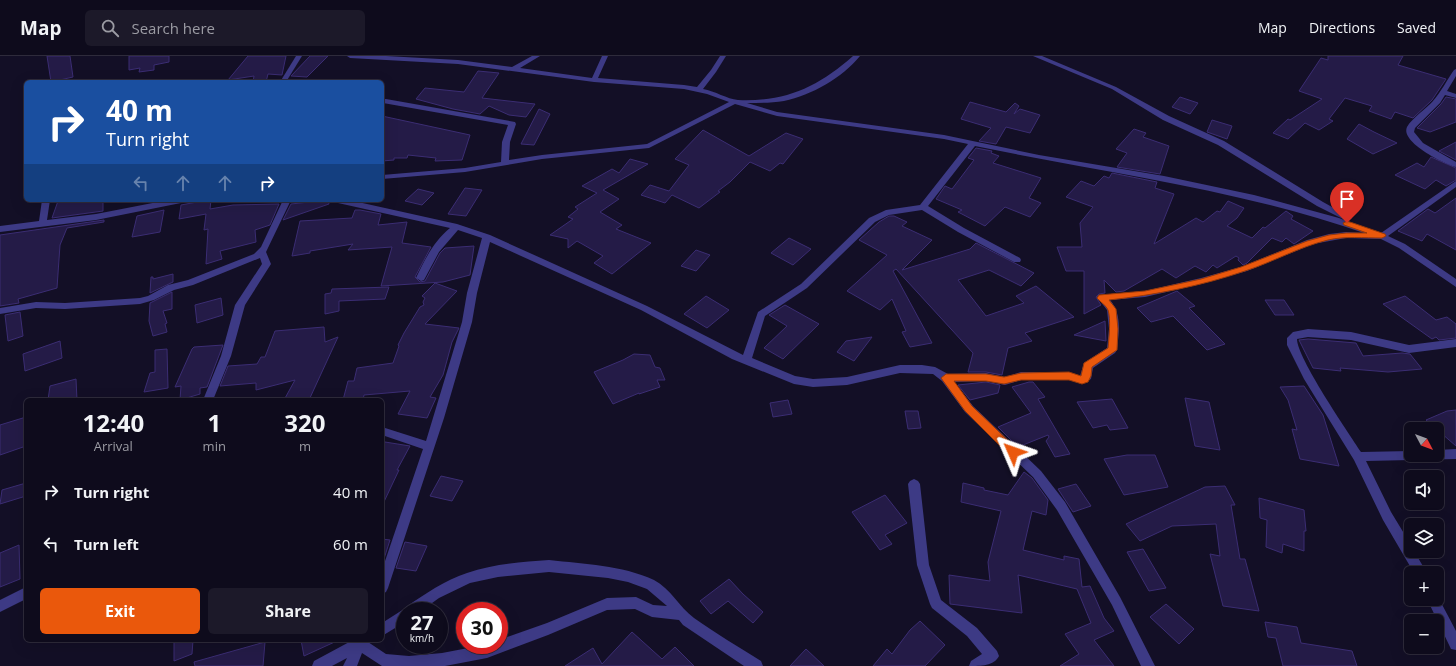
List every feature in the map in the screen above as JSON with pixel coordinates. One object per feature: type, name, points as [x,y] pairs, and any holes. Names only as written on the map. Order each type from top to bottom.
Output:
[{"type":"street","points":[[284,80],[299,56]]},
{"type":"street","points":[[350,56],[421,58],[514,68],[594,80],[699,89],[734,102],[777,114],[898,130],[972,143],[1046,159],[1203,186],[1251,197],[1336,220],[1382,236]]},
{"type":"street","points":[[514,68],[537,56]]},
{"type":"street","points":[[594,80],[605,56]]},
{"type":"street","points":[[699,89],[714,71],[723,56]]},
{"type":"street","points":[[384,177],[465,170],[505,162],[542,157],[649,146],[734,102],[782,99],[798,95],[825,81],[840,71],[857,56]]},
{"type":"street","points":[[1036,56],[1114,88],[1166,118],[1221,143],[1320,204],[1402,246],[1456,284]]},
{"type":"street","points":[[1456,71],[1437,101],[1411,127],[1410,136],[1418,143],[1456,165]]},
{"type":"street","points":[[1442,92],[1456,96]]},
{"type":"street","points":[[386,101],[512,124],[506,142],[505,162]]},
{"type":"street","points":[[746,360],[762,314],[804,286],[872,220],[882,213],[890,210],[911,211],[923,207],[972,143]]},
{"type":"street","points":[[946,378],[986,378],[1004,381],[1021,376],[1069,376],[1082,380],[1086,376],[1088,366],[1112,350],[1114,329],[1112,309],[1102,298],[1145,294],[1201,282],[1244,269],[1310,242],[1329,237],[1346,235],[1382,236],[1456,183]]},
{"type":"street","points":[[43,222],[46,202]]},
{"type":"street","points":[[0,228],[96,217],[171,202]]},
{"type":"street","points":[[0,311],[36,305],[65,306],[140,301],[151,298],[171,287],[190,283],[240,263],[262,252],[286,202]]},
{"type":"street","points":[[347,202],[457,227],[487,237],[529,255],[592,286],[644,308],[746,360],[794,380],[814,383],[847,381],[900,369],[922,369],[935,371],[946,378],[969,409],[1037,474],[1061,506],[1116,601],[1148,666]]},
{"type":"street","points":[[923,207],[961,230],[1017,260]]},
{"type":"street","points":[[421,278],[432,254],[448,234],[457,227]]},
{"type":"street","points":[[384,582],[457,357],[467,322],[472,293],[487,237]]},
{"type":"street","points":[[209,398],[226,356],[240,305],[267,264],[262,252]]},
{"type":"street","points":[[1417,566],[1388,516],[1358,457],[1308,376],[1292,345],[1292,338],[1296,335],[1308,333],[1333,334],[1351,336],[1409,348],[1456,343]]},
{"type":"street","points":[[384,432],[429,447]]},
{"type":"street","points":[[1358,457],[1401,457],[1456,454]]},
{"type":"street","points":[[914,484],[923,564],[936,604],[972,632],[992,656],[976,666]]},
{"type":"street","points":[[423,602],[435,594],[468,578],[498,571],[527,567],[549,566],[630,576],[651,585],[669,599],[688,621],[756,666]]},
{"type":"street","points":[[0,606],[24,594]]},
{"type":"street","points":[[362,642],[384,660],[409,663],[442,660],[487,651],[548,629],[607,604],[636,603],[652,611],[682,614]]},
{"type":"street","points":[[1437,606],[1456,644]]},
{"type":"street","points":[[384,627],[396,620]]},
{"type":"street","points":[[319,666],[362,642]]},
{"type":"street","points":[[350,666],[362,642]]},
{"type":"building","points":[[47,56],[70,56],[73,77],[60,80],[51,80]]},
{"type":"building","points":[[129,56],[169,56],[169,62],[154,65],[154,70],[139,72],[140,68],[129,70]]},
{"type":"building","points":[[248,56],[286,56],[282,75],[268,74],[266,80],[253,80],[254,76],[228,80]]},
{"type":"building","points":[[310,56],[328,56],[307,77],[291,76]]},
{"type":"building","points":[[1328,56],[1403,56],[1398,65],[1446,79],[1432,100],[1413,118],[1395,112],[1391,119],[1369,111],[1372,106],[1345,98],[1329,119],[1333,121],[1319,130],[1305,123],[1288,139],[1273,133],[1288,119],[1290,120],[1322,99],[1299,91],[1321,58],[1328,60]]},
{"type":"building","points":[[478,71],[499,73],[482,98],[535,104],[526,117],[509,115],[489,106],[480,114],[453,109],[416,99],[425,88],[464,92]]},
{"type":"building","points":[[1180,97],[1198,103],[1190,114],[1172,107]]},
{"type":"building","points":[[1446,97],[1456,99],[1456,122],[1430,132],[1417,128],[1441,104]]},
{"type":"building","points":[[970,102],[1006,112],[1015,103],[1019,106],[1014,114],[1020,109],[1040,115],[1030,133],[1006,127],[996,144],[979,141],[991,128],[961,119]]},
{"type":"building","points":[[539,109],[550,114],[534,145],[521,144]]},
{"type":"building","points":[[384,116],[470,135],[462,160],[435,161],[436,158],[408,155],[407,158],[394,158],[394,160],[384,161]]},
{"type":"building","points":[[1212,120],[1232,126],[1227,139],[1207,132]]},
{"type":"building","points":[[1359,124],[1397,143],[1373,154],[1347,139]]},
{"type":"building","points":[[1134,129],[1146,133],[1143,137],[1169,146],[1160,174],[1117,167],[1127,153],[1116,149]]},
{"type":"building","points":[[703,130],[749,156],[786,133],[803,139],[783,164],[780,163],[770,171],[750,162],[730,182],[718,191],[720,192],[699,208],[672,195],[665,203],[641,195],[650,185],[669,191],[689,165],[675,159]]},
{"type":"building","points":[[1456,142],[1456,160],[1439,151]]},
{"type":"building","points":[[976,148],[992,151],[991,153],[999,156],[993,163],[1041,178],[1029,198],[1041,203],[1030,217],[1005,207],[985,226],[958,212],[962,210],[936,199],[945,186],[952,189],[974,160],[968,158]]},
{"type":"building","points":[[1431,157],[1456,168],[1456,180],[1446,186],[1436,180],[1425,189],[1395,175],[1417,163],[1424,167]]},
{"type":"building","points":[[630,159],[648,164],[603,190],[619,199],[600,212],[622,225],[616,229],[651,243],[612,274],[594,263],[603,256],[577,241],[568,248],[568,239],[550,235],[573,219],[568,217],[578,209],[575,207],[597,193],[582,186],[612,169],[619,173]]},
{"type":"building","points":[[1112,173],[1157,182],[1155,188],[1174,194],[1154,244],[1196,218],[1203,222],[1217,211],[1220,212],[1228,201],[1244,208],[1237,218],[1227,226],[1252,238],[1263,227],[1265,228],[1286,211],[1293,216],[1291,219],[1313,231],[1294,244],[1286,238],[1282,242],[1272,238],[1247,263],[1243,265],[1236,256],[1217,268],[1213,265],[1206,272],[1195,266],[1176,278],[1162,269],[1124,291],[1116,292],[1104,280],[1105,293],[1099,294],[1096,297],[1101,305],[1084,314],[1084,271],[1066,271],[1057,247],[1082,247],[1080,223],[1093,207],[1066,197],[1081,181],[1094,186],[1104,176],[1109,178]]},
{"type":"building","points":[[465,188],[482,190],[466,216],[448,214]]},
{"type":"building","points":[[418,189],[434,193],[422,205],[405,201]]},
{"type":"building","points":[[1456,198],[1456,250],[1427,234],[1422,241],[1398,231],[1428,209],[1435,213]]},
{"type":"building","points":[[58,202],[103,202],[103,211],[52,218]]},
{"type":"building","points":[[197,202],[211,202],[210,209],[233,205],[279,204],[270,225],[255,230],[256,242],[220,251],[222,259],[206,264],[208,229],[204,230],[206,214],[179,219],[181,205]]},
{"type":"building","points":[[328,202],[329,204],[283,220],[291,204]]},
{"type":"building","points":[[164,210],[160,232],[132,237],[137,216]]},
{"type":"building","points":[[355,210],[381,214],[378,225],[407,222],[402,243],[431,247],[415,277],[420,282],[425,281],[440,253],[445,248],[474,246],[470,275],[443,282],[381,286],[392,247],[348,250],[353,244],[310,251],[310,253],[292,256],[300,221],[352,218]]},
{"type":"building","points":[[889,216],[894,216],[907,222],[902,226],[932,240],[902,270],[970,249],[976,243],[1034,273],[1021,286],[989,270],[958,280],[986,316],[1024,303],[1016,296],[1036,286],[1074,317],[1025,333],[1032,341],[1008,348],[1002,375],[986,372],[968,372],[973,353],[896,269],[893,271],[932,343],[910,347],[902,332],[906,331],[892,299],[880,310],[847,291],[887,255],[859,240],[879,222]]},
{"type":"building","points":[[104,220],[104,222],[67,228],[60,245],[57,288],[18,299],[19,303],[0,306],[0,235]]},
{"type":"building","points":[[789,238],[811,249],[793,265],[771,253]]},
{"type":"building","points":[[696,250],[710,255],[696,271],[681,266]]},
{"type":"building","points":[[173,274],[173,282],[150,293],[151,277],[153,277],[153,279]]},
{"type":"building","points":[[435,283],[457,291],[425,324],[459,328],[452,342],[443,375],[430,397],[436,398],[427,418],[398,414],[410,391],[364,395],[363,398],[344,398],[348,381],[354,381],[357,368],[393,363],[399,346],[398,345],[404,333],[420,307],[424,305],[423,302],[425,298],[422,296]]},
{"type":"building","points":[[389,287],[385,299],[339,301],[339,311],[325,314],[325,294],[331,293],[332,289]]},
{"type":"building","points":[[1177,291],[1195,306],[1189,308],[1225,344],[1207,350],[1173,316],[1151,322],[1137,308]]},
{"type":"building","points":[[172,292],[172,309],[163,311],[167,323],[165,324],[167,332],[153,336],[149,321],[150,303]]},
{"type":"building","points":[[706,296],[729,310],[707,328],[684,314]]},
{"type":"building","points":[[1405,296],[1436,320],[1447,317],[1456,324],[1456,338],[1439,340],[1436,337],[1432,339],[1383,304]]},
{"type":"building","points":[[221,298],[223,315],[197,323],[195,305]]},
{"type":"building","points":[[1265,300],[1284,300],[1294,315],[1275,315]]},
{"type":"building","points":[[785,305],[819,324],[783,359],[764,348],[787,326],[769,315]]},
{"type":"building","points":[[20,312],[23,336],[8,341],[5,315]]},
{"type":"building","points":[[1105,321],[1106,341],[1074,335]]},
{"type":"building","points":[[324,327],[325,342],[338,337],[310,398],[285,398],[295,380],[256,390],[256,383],[220,386],[228,366],[257,364],[261,357],[265,357],[275,331]]},
{"type":"building","points":[[872,337],[854,361],[837,352],[846,341]]},
{"type":"building","points":[[1308,339],[1356,343],[1363,356],[1402,353],[1410,354],[1422,369],[1388,372],[1340,368],[1341,371],[1313,368],[1299,340]]},
{"type":"building","points":[[60,341],[62,358],[25,371],[23,354]]},
{"type":"building","points":[[223,345],[207,387],[200,388],[200,394],[187,398],[180,398],[181,386],[175,387],[194,347]]},
{"type":"building","points":[[167,349],[168,388],[144,392],[150,373],[155,372],[155,350]]},
{"type":"building","points":[[634,354],[650,355],[655,367],[660,368],[665,380],[657,380],[660,387],[639,393],[613,404],[594,372]]},
{"type":"building","points":[[76,379],[77,398],[48,398],[50,386]]},
{"type":"building","points":[[986,382],[1000,385],[998,393],[970,400],[958,385]]},
{"type":"building","points":[[1033,382],[1045,397],[1038,399],[1070,454],[1055,457],[1046,441],[1049,437],[1048,435],[1018,447],[998,427],[1031,413],[1012,387]]},
{"type":"building","points":[[1304,386],[1323,415],[1339,466],[1300,459],[1292,429],[1297,430],[1288,400],[1280,387]]},
{"type":"building","points":[[1185,398],[1209,402],[1220,450],[1195,446]]},
{"type":"building","points":[[1112,399],[1128,428],[1110,430],[1107,425],[1093,428],[1077,402]]},
{"type":"building","points":[[788,400],[792,414],[773,417],[770,403]]},
{"type":"building","points":[[1456,410],[1456,446],[1444,436],[1444,422],[1428,422],[1426,420],[1447,411]]},
{"type":"building","points":[[905,411],[918,411],[921,428],[908,429]]},
{"type":"building","points":[[24,418],[24,447],[0,455],[0,425]]},
{"type":"building","points":[[385,442],[410,446],[397,470],[399,470],[384,502]]},
{"type":"building","points":[[1127,455],[1155,455],[1168,487],[1124,495],[1104,459]]},
{"type":"building","points":[[1024,472],[1032,478],[1048,500],[1046,515],[1032,511],[1023,550],[1064,560],[1064,556],[1079,559],[1082,587],[1090,586],[1104,618],[1114,631],[1094,640],[1114,666],[1060,666],[1079,654],[1065,634],[1091,623],[1077,589],[1018,575],[1022,613],[950,604],[949,575],[990,581],[988,562],[1001,511],[961,502],[963,483],[984,488],[984,490],[1008,495]]},
{"type":"building","points":[[441,476],[463,481],[452,501],[430,496]]},
{"type":"building","points":[[24,484],[24,497],[0,504],[2,490]]},
{"type":"building","points":[[1076,484],[1091,506],[1073,512],[1058,489]]},
{"type":"building","points":[[1225,486],[1235,505],[1231,505],[1240,559],[1245,559],[1259,611],[1223,606],[1210,554],[1220,556],[1216,524],[1172,526],[1140,541],[1126,524],[1205,487]]},
{"type":"building","points":[[885,495],[907,523],[885,535],[892,544],[880,550],[852,512]]},
{"type":"building","points":[[1259,498],[1304,510],[1306,531],[1304,531],[1304,551],[1283,544],[1282,553],[1266,547],[1267,520],[1260,518]]},
{"type":"building","points":[[384,539],[390,540],[384,559]]},
{"type":"building","points":[[405,542],[427,546],[416,571],[396,568]]},
{"type":"building","points":[[19,545],[20,579],[0,587],[0,553]]},
{"type":"building","points":[[1143,549],[1166,588],[1149,591],[1127,552]]},
{"type":"building","points":[[729,579],[763,612],[753,623],[728,601],[711,614],[700,601]]},
{"type":"building","points":[[1166,604],[1194,629],[1179,644],[1150,617]]},
{"type":"building","points":[[920,621],[945,645],[925,666],[873,666],[887,649],[892,654],[910,630]]},
{"type":"building","points":[[1265,622],[1297,627],[1301,643],[1352,651],[1357,666],[1283,666],[1276,638],[1268,637]]},
{"type":"building","points":[[632,632],[662,659],[675,647],[694,666],[565,666],[593,648],[602,664]]},
{"type":"building","points":[[174,642],[193,642],[192,654],[174,661]]},
{"type":"building","points":[[265,642],[263,666],[195,666],[194,662]]},
{"type":"building","points":[[301,642],[335,642],[304,656]]},
{"type":"building","points":[[806,649],[824,666],[790,666]]},
{"type":"route","points":[[1013,452],[969,409],[946,378],[986,378],[1004,381],[1021,376],[1069,376],[1082,380],[1086,376],[1088,366],[1112,350],[1114,329],[1112,309],[1102,298],[1145,294],[1201,282],[1244,269],[1310,242],[1329,237],[1346,235],[1382,236],[1347,223]]}]
